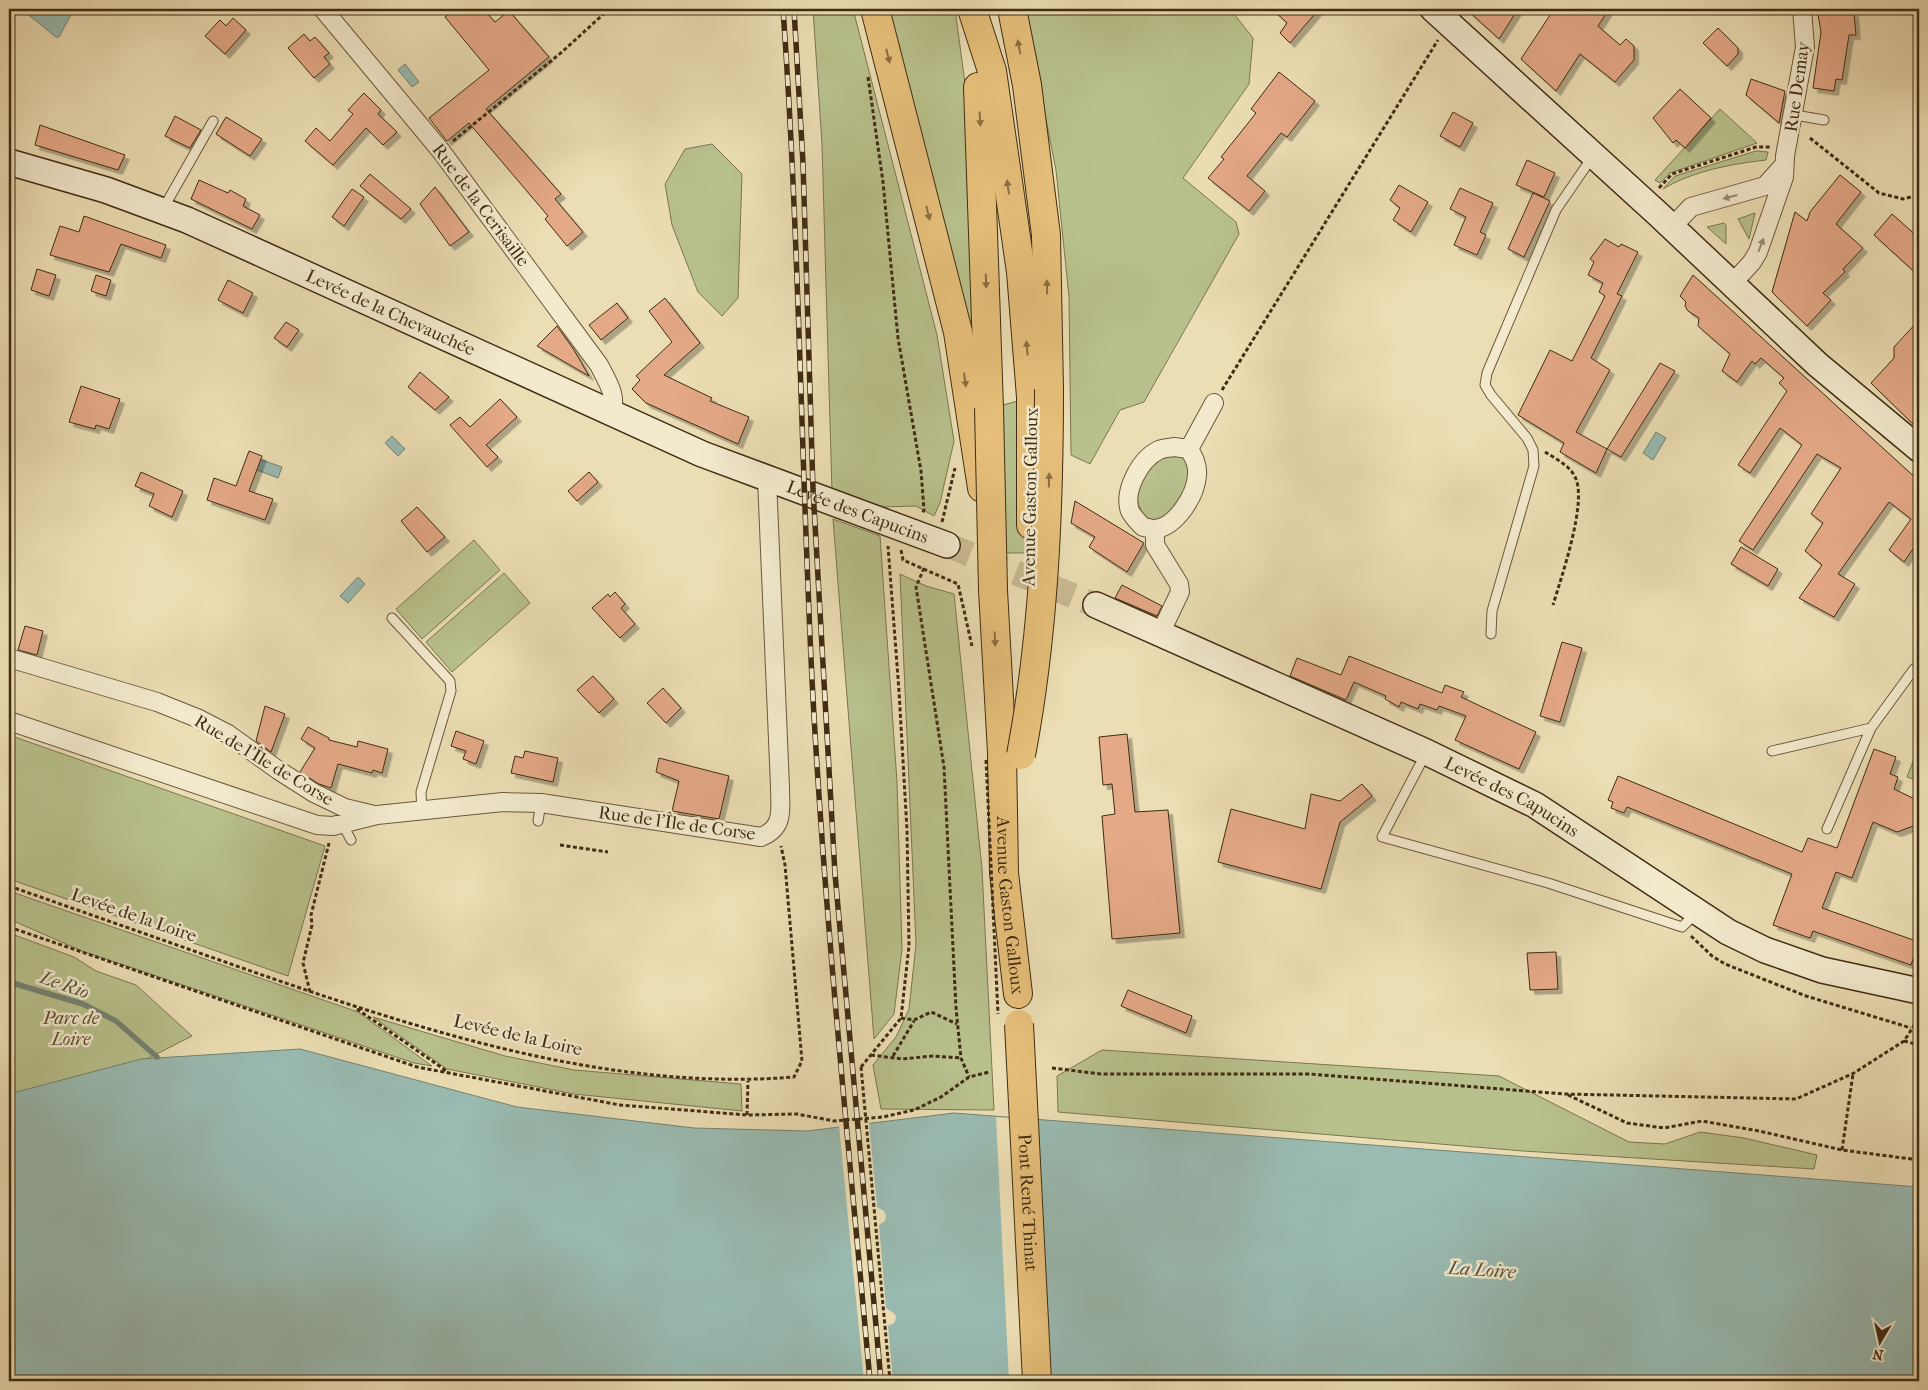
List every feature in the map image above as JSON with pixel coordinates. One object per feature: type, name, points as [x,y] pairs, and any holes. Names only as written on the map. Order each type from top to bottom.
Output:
[{"type":"main road","points":[[876,9],[958,332],[982,488],[993,590]]},
{"type":"main road","points":[[1012,9],[1027,85],[1046,235],[1040,392]]},
{"type":"main road","name":"Avenue Gaston Galloux","points":[[973,13],[992,71],[1040,392],[1021,755],[1018,994]]},
{"type":"main road","name":"Avenue Gaston Galloux","points":[[973,13],[983,176],[993,590],[1002,753],[1004,873],[1018,994]]},
{"type":"main road","name":"Pont René Thinat","points":[[1018,994],[1037,1381]]},
{"type":"street","name":"Rue de la Cerisaille","points":[[323,9],[442,151],[599,365],[614,397],[615,404],[611,414]]},
{"type":"street","points":[[1433,9],[1672,227],[1817,364],[1919,449]]},
{"type":"street","name":"Rue Demay","points":[[1732,284],[1755,258],[1771,218],[1784,177],[1784,164],[1795,115],[1805,48],[1802,9]]},
{"type":"street","name":"Levée de la Chevauchée","points":[[9,162],[106,190],[205,228],[611,414],[702,454],[766,479]]},
{"type":"street","name":"Rue Demay","points":[[1672,227],[1691,207],[1758,189],[1769,183],[1784,164]]},
{"type":"street","points":[[1758,189],[1769,204],[1771,218]]},
{"type":"street","points":[[1189,449],[1214,403]]},
{"type":"street","points":[[1174,447],[1189,449],[1196,461],[1197,476],[1192,493],[1184,508],[1172,521],[1155,529],[1143,526],[1130,510],[1129,495],[1133,478],[1144,462],[1158,450],[1174,447]]},
{"type":"street","name":"Levée des Capucins","points":[[766,479],[907,539],[944,536]]},
{"type":"street","name":"Rue de l'Île de Corse","points":[[9,658],[157,702],[197,718],[228,734],[314,793],[345,808],[377,815],[422,812],[503,802],[542,803],[761,837],[774,832],[779,822],[780,787],[766,479]]},
{"type":"street","points":[[1155,529],[1155,544],[1179,584],[1180,592],[1160,634]]},
{"type":"street","name":"Levée des Capucins","points":[[1096,605],[1426,752],[1534,804],[1689,919],[1728,932],[1765,950],[1796,962],[1822,970],[1919,991]]},
{"type":"street","name":"Rue de l'Île de Corse","points":[[9,721],[317,825],[342,830],[377,815]]},
{"type":"lane","points":[[1795,115],[1824,120]]},
{"type":"lane","points":[[162,211],[212,121]]},
{"type":"lane","points":[[1491,634],[1492,611],[1534,466],[1532,450],[1527,438],[1485,385],[1486,373],[1556,210],[1593,155]]},
{"type":"lane","points":[[392,618],[450,681],[451,691],[422,792],[422,812]]},
{"type":"lane","points":[[1827,829],[1871,728],[1914,670],[1919,666]]},
{"type":"lane","points":[[1772,751],[1871,728]]},
{"type":"lane","points":[[1426,752],[1382,837],[1548,883],[1689,919]]},
{"type":"lane","points":[[538,821],[542,803]]},
{"type":"path","points":[[442,151],[562,52],[609,9]]},
{"type":"path","points":[[1214,403],[1441,35]]},
{"type":"path","points":[[868,72],[884,182],[898,338],[921,471],[924,510],[907,539],[903,560],[958,584],[972,649]]},
{"type":"path","points":[[1810,138],[1879,194],[1903,199],[1919,194]]},
{"type":"path","name":"Rue Demay","points":[[1658,190],[1672,174],[1756,147],[1772,147]]},
{"type":"path","points":[[1532,450],[1545,452],[1559,461],[1575,477],[1578,493],[1578,512],[1553,606]]},
{"type":"path","points":[[944,536],[956,464]]},
{"type":"path","points":[[887,542],[900,691],[907,830],[909,946],[900,1018],[861,1067],[890,1381]]},
{"type":"path","points":[[924,568],[916,586],[944,767],[957,1024],[960,1058],[969,1077]]},
{"type":"path","points":[[310,992],[303,963],[312,925],[312,915],[342,830]]},
{"type":"path","name":"Levée de la Loire","points":[[9,886],[354,1007],[551,1060],[665,1076],[748,1081],[794,1077],[802,1061],[783,850],[774,832]]},
{"type":"path","points":[[560,845],[608,852]]},
{"type":"path","points":[[1689,919],[1712,956],[1725,964],[1806,996],[1911,1028]]},
{"type":"path","points":[[9,927],[417,1067],[620,1105],[747,1115],[798,1114],[834,1122],[883,1117],[914,1110],[934,1100],[969,1077],[989,1072]]},
{"type":"path","points":[[354,1007],[451,1074]]},
{"type":"path","points":[[893,1057],[914,1020],[920,1015],[931,1012],[957,1024]]},
{"type":"path","points":[[900,1018],[914,1020]]},
{"type":"path","points":[[1052,1068],[1101,1074],[1310,1074],[1565,1094],[1796,1100],[1854,1073],[1904,1041],[1919,1018]]},
{"type":"path","points":[[1904,1041],[1919,1045]]},
{"type":"path","points":[[871,1055],[902,1059],[949,1056],[960,1058]]},
{"type":"path","points":[[1842,1150],[1854,1073]]},
{"type":"path","points":[[747,1115],[748,1081]]},
{"type":"path","points":[[1565,1094],[1627,1123],[1664,1128],[1702,1121],[1759,1131],[1842,1150],[1919,1160]]},
{"type":"green space","points":[[813,9],[853,9],[937,335],[954,441],[940,503],[934,516],[916,506],[880,507],[832,492],[822,144]]},
{"type":"green space","points":[[883,9],[955,9],[969,113],[982,378]]},
{"type":"green space","points":[[1024,9],[1230,9],[1253,38],[1249,84],[1183,178],[1236,222],[1239,234],[1144,402],[1120,410],[1090,464],[1071,455],[1069,297],[1056,170]]},
{"type":"green space","points":[[1720,109],[1757,143],[1670,173],[1660,183],[1655,180]]},
{"type":"green space","points":[[712,144],[742,174],[738,298],[722,316],[698,292],[672,225],[665,184],[685,149]]},
{"type":"green space","points":[[1756,151],[1768,152],[1766,160],[1713,169],[1687,177],[1663,189],[1675,176]]},
{"type":"green space","points":[[1755,213],[1749,239],[1738,219]]},
{"type":"green space","points":[[1724,223],[1726,225],[1726,244],[1707,227]]},
{"type":"green space","points":[[1026,399],[1025,553],[1000,553],[995,407]]},
{"type":"green space","points":[[1165,453],[1185,456],[1190,467],[1190,478],[1184,494],[1173,510],[1166,516],[1153,522],[1146,517],[1139,505],[1137,490],[1142,475],[1147,468]]},
{"type":"green space","points":[[833,519],[880,536],[897,782],[902,949],[894,1014],[874,1039]]},
{"type":"green space","points":[[474,540],[500,570],[422,639],[396,609]]},
{"type":"green space","points":[[504,573],[530,603],[452,672],[426,642]]},
{"type":"green space","points":[[900,574],[926,586],[954,594],[982,869],[994,1110],[881,1109],[873,1065],[896,1037],[909,1009],[916,944]]},
{"type":"green space","points":[[9,735],[325,846],[288,976],[9,879]]},
{"type":"green space","points":[[1919,746],[1919,781],[1907,777]]},
{"type":"green space","points":[[9,891],[358,1012],[432,1066],[414,1063],[82,951],[9,919]]},
{"type":"green space","name":"Parc de Loire","points":[[9,933],[74,957],[96,971],[136,985],[192,1036],[9,1129]]},
{"type":"green space","points":[[373,1017],[505,1056],[574,1070],[741,1084],[742,1111],[574,1094],[447,1069]]},
{"type":"green space","points":[[1102,1050],[1499,1076],[1629,1142],[1665,1144],[1700,1132],[1744,1138],[1817,1155],[1814,1169],[1523,1151],[1058,1112],[1057,1076]]},
{"type":"water","points":[[21,9],[74,9],[59,37],[56,37]]},
{"type":"water","points":[[405,64],[419,82],[412,87],[398,70]]},
{"type":"water","points":[[1656,432],[1666,438],[1653,460],[1643,453]]},
{"type":"water","points":[[392,436],[405,449],[398,456],[385,443]]},
{"type":"water","points":[[256,458],[282,467],[278,478],[252,468]]},
{"type":"water","points":[[358,577],[365,584],[348,603],[340,596]]},
{"type":"water","name":"La Loire","points":[[300,1049],[517,1107],[694,1128],[807,1131],[954,1113],[1919,1187],[1919,1381],[9,1381],[9,1094],[141,1059]]},
{"type":"pier","points":[[996,1117],[1034,1120],[1047,1381],[1009,1381]]},
{"type":"pier","points":[[869,1122],[877,1207],[884,1211],[886,1216],[885,1221],[879,1225],[886,1308],[895,1314],[896,1318],[894,1323],[888,1326],[893,1381],[864,1381],[839,1125]]},
{"type":"building","points":[[454,9],[483,9],[495,22],[509,11],[549,57],[486,109],[561,194],[555,199],[583,232],[567,246],[545,219],[548,216],[469,123],[447,141],[429,118],[489,70],[445,17]]},
{"type":"building","points":[[1272,9],[1319,9],[1290,43],[1280,33],[1287,23]]},
{"type":"building","points":[[1466,9],[1518,9],[1499,39]]},
{"type":"building","points":[[1554,9],[1609,9],[1598,26],[1620,45],[1626,39],[1634,46],[1634,60],[1615,82],[1580,54],[1556,91],[1521,59]]},
{"type":"building","points":[[1817,9],[1840,9],[1840,13],[1854,12],[1856,35],[1849,35],[1842,80],[1836,79],[1834,91],[1813,88],[1821,32]]},
{"type":"building","points":[[233,18],[246,30],[225,54],[205,36],[220,20],[226,26]]},
{"type":"building","points":[[1718,28],[1738,48],[1738,54],[1727,66],[1703,43]]},
{"type":"building","points":[[304,34],[310,41],[315,37],[329,53],[324,57],[330,64],[314,78],[288,48]]},
{"type":"building","points":[[1279,72],[1315,101],[1287,137],[1281,133],[1247,176],[1265,191],[1249,211],[1208,178],[1224,159],[1221,157],[1256,113],[1251,109]]},
{"type":"building","points":[[1751,79],[1785,91],[1779,123],[1746,95]]},
{"type":"building","points":[[1680,89],[1711,118],[1685,148],[1676,140],[1673,143],[1653,118]]},
{"type":"building","points":[[364,93],[381,110],[378,114],[397,132],[383,145],[366,128],[333,165],[305,141],[316,128],[330,141],[353,114],[348,110]]},
{"type":"building","points":[[1453,112],[1473,123],[1460,147],[1440,136]]},
{"type":"building","points":[[175,116],[201,130],[190,148],[165,136]]},
{"type":"building","points":[[226,117],[262,139],[250,156],[216,134]]},
{"type":"building","points":[[40,125],[125,155],[118,170],[35,145]]},
{"type":"building","points":[[1527,160],[1555,173],[1544,197],[1516,185]]},
{"type":"building","points":[[370,174],[411,209],[401,219],[360,186]]},
{"type":"building","points":[[1840,175],[1861,192],[1836,224],[1863,248],[1843,269],[1845,272],[1823,293],[1831,300],[1807,326],[1772,292],[1795,212],[1807,221],[1810,212]]},
{"type":"building","points":[[199,180],[228,193],[230,190],[246,199],[243,206],[260,215],[252,229],[191,199]]},
{"type":"building","points":[[1399,185],[1428,202],[1411,232],[1393,220],[1400,208],[1390,200]]},
{"type":"building","points":[[435,187],[469,232],[450,246],[420,204]]},
{"type":"building","points":[[1460,188],[1493,203],[1480,232],[1486,235],[1477,255],[1454,245],[1466,217],[1450,209]]},
{"type":"building","points":[[352,189],[364,197],[344,226],[332,217]]},
{"type":"building","points":[[1533,193],[1550,201],[1524,257],[1508,249]]},
{"type":"building","points":[[1892,214],[1919,238],[1919,276],[1874,235]]},
{"type":"building","points":[[84,216],[166,245],[161,258],[121,244],[109,272],[50,255],[60,226],[79,232]]},
{"type":"building","points":[[1605,239],[1619,247],[1621,244],[1638,252],[1617,294],[1622,296],[1591,358],[1610,370],[1576,432],[1607,449],[1596,473],[1560,452],[1564,443],[1518,415],[1550,350],[1572,361],[1605,296],[1599,292],[1603,283],[1588,275],[1594,262],[1590,259]]},
{"type":"building","points":[[37,269],[56,275],[49,296],[31,290]]},
{"type":"building","points":[[96,275],[111,280],[106,296],[91,291]]},
{"type":"building","points":[[1693,275],[1919,481],[1919,540],[1904,562],[1889,550],[1911,519],[1889,502],[1838,574],[1855,584],[1834,617],[1799,598],[1822,565],[1805,551],[1823,523],[1811,514],[1841,468],[1817,454],[1753,550],[1739,541],[1802,445],[1780,428],[1750,473],[1738,465],[1787,391],[1779,383],[1784,378],[1761,358],[1755,364],[1752,361],[1737,382],[1722,371],[1730,354],[1698,326],[1699,318],[1688,311],[1685,306],[1686,302],[1680,296]]},
{"type":"building","points":[[228,280],[253,293],[243,313],[218,300]]},
{"type":"building","points":[[665,298],[700,343],[664,375],[712,398],[710,401],[749,417],[738,444],[646,403],[632,389],[640,380],[636,376],[672,342],[649,311]]},
{"type":"building","points":[[617,303],[628,318],[601,340],[589,325]]},
{"type":"building","points":[[1919,320],[1919,430],[1871,383],[1894,358],[1894,347]]},
{"type":"building","points":[[286,322],[299,330],[287,347],[274,338]]},
{"type":"building","points":[[557,326],[574,350],[589,376],[537,346]]},
{"type":"building","points":[[1660,363],[1675,371],[1621,457],[1607,449]]},
{"type":"building","points":[[420,372],[449,397],[435,410],[408,387]]},
{"type":"building","points":[[81,386],[120,399],[109,429],[96,425],[95,429],[69,422]]},
{"type":"building","points":[[500,399],[517,417],[486,445],[498,457],[487,467],[450,425],[460,417],[470,427]]},
{"type":"building","points":[[249,451],[262,456],[249,491],[273,499],[265,520],[207,500],[214,478],[236,486]]},
{"type":"building","points":[[141,472],[183,491],[172,517],[149,506],[154,494],[135,486]]},
{"type":"building","points":[[589,472],[598,482],[577,501],[568,491]]},
{"type":"building","points":[[1075,501],[1144,543],[1127,572],[1089,547],[1095,537],[1071,523]]},
{"type":"building","points":[[417,507],[445,537],[427,552],[401,521]]},
{"type":"building","points":[[1741,547],[1778,569],[1768,586],[1731,564]]},
{"type":"building","points":[[1122,585],[1162,606],[1157,616],[1115,598]]},
{"type":"building","points":[[615,592],[625,604],[621,608],[635,624],[620,638],[592,608],[608,594],[610,597]]},
{"type":"building","points":[[25,626],[43,631],[37,655],[18,650]]},
{"type":"building","points":[[1562,642],[1582,648],[1560,722],[1540,716]]},
{"type":"building","points":[[1349,656],[1442,693],[1445,685],[1464,692],[1461,697],[1536,732],[1519,769],[1455,740],[1466,716],[1439,706],[1437,710],[1420,704],[1418,709],[1401,702],[1399,707],[1385,699],[1386,696],[1354,682],[1346,700],[1290,676],[1297,658],[1341,675]]},
{"type":"building","points":[[593,676],[614,699],[599,713],[577,690]]},
{"type":"building","points":[[663,688],[681,708],[666,723],[647,703]]},
{"type":"building","points":[[265,706],[285,714],[271,752],[256,741]]},
{"type":"building","points":[[308,727],[329,738],[329,740],[357,747],[358,741],[388,749],[382,773],[373,770],[372,773],[338,764],[331,788],[319,784],[300,772],[315,748],[301,739]]},
{"type":"building","points":[[456,731],[484,741],[476,764],[463,759],[466,751],[451,746]]},
{"type":"building","points":[[1127,734],[1135,812],[1168,810],[1180,933],[1112,939],[1102,816],[1115,814],[1112,784],[1103,785],[1099,737]]},
{"type":"building","points":[[1874,749],[1896,757],[1890,774],[1898,777],[1894,789],[1919,801],[1919,824],[1897,832],[1873,822],[1852,878],[1836,872],[1822,908],[1919,942],[1911,965],[1813,931],[1810,938],[1773,925],[1792,874],[1627,807],[1624,813],[1611,808],[1613,802],[1608,800],[1618,776],[1802,852],[1808,838],[1837,848]]},
{"type":"building","points":[[525,751],[558,758],[553,782],[511,773],[515,756],[523,758]]},
{"type":"building","points":[[659,758],[729,776],[719,819],[672,811],[679,781],[656,772]]},
{"type":"building","points":[[1362,784],[1372,796],[1340,822],[1321,889],[1218,862],[1231,809],[1305,829],[1311,794],[1340,801]]},
{"type":"building","points":[[1556,952],[1558,989],[1530,990],[1527,953]]},
{"type":"building","points":[[1128,990],[1192,1016],[1186,1033],[1121,1006]]},
{"type":"waterway","name":"Le Rio","points":[[9,982],[83,1004],[116,1021],[157,1057]]},
{"type":"tunnel","points":[[947,545],[1096,605]]},
{"type":"railway","points":[[783,9],[793,176],[808,595],[817,767],[838,1030],[870,1381]]},
{"type":"railway","points":[[794,9],[803,163],[813,489],[835,874],[881,1381]]}]
